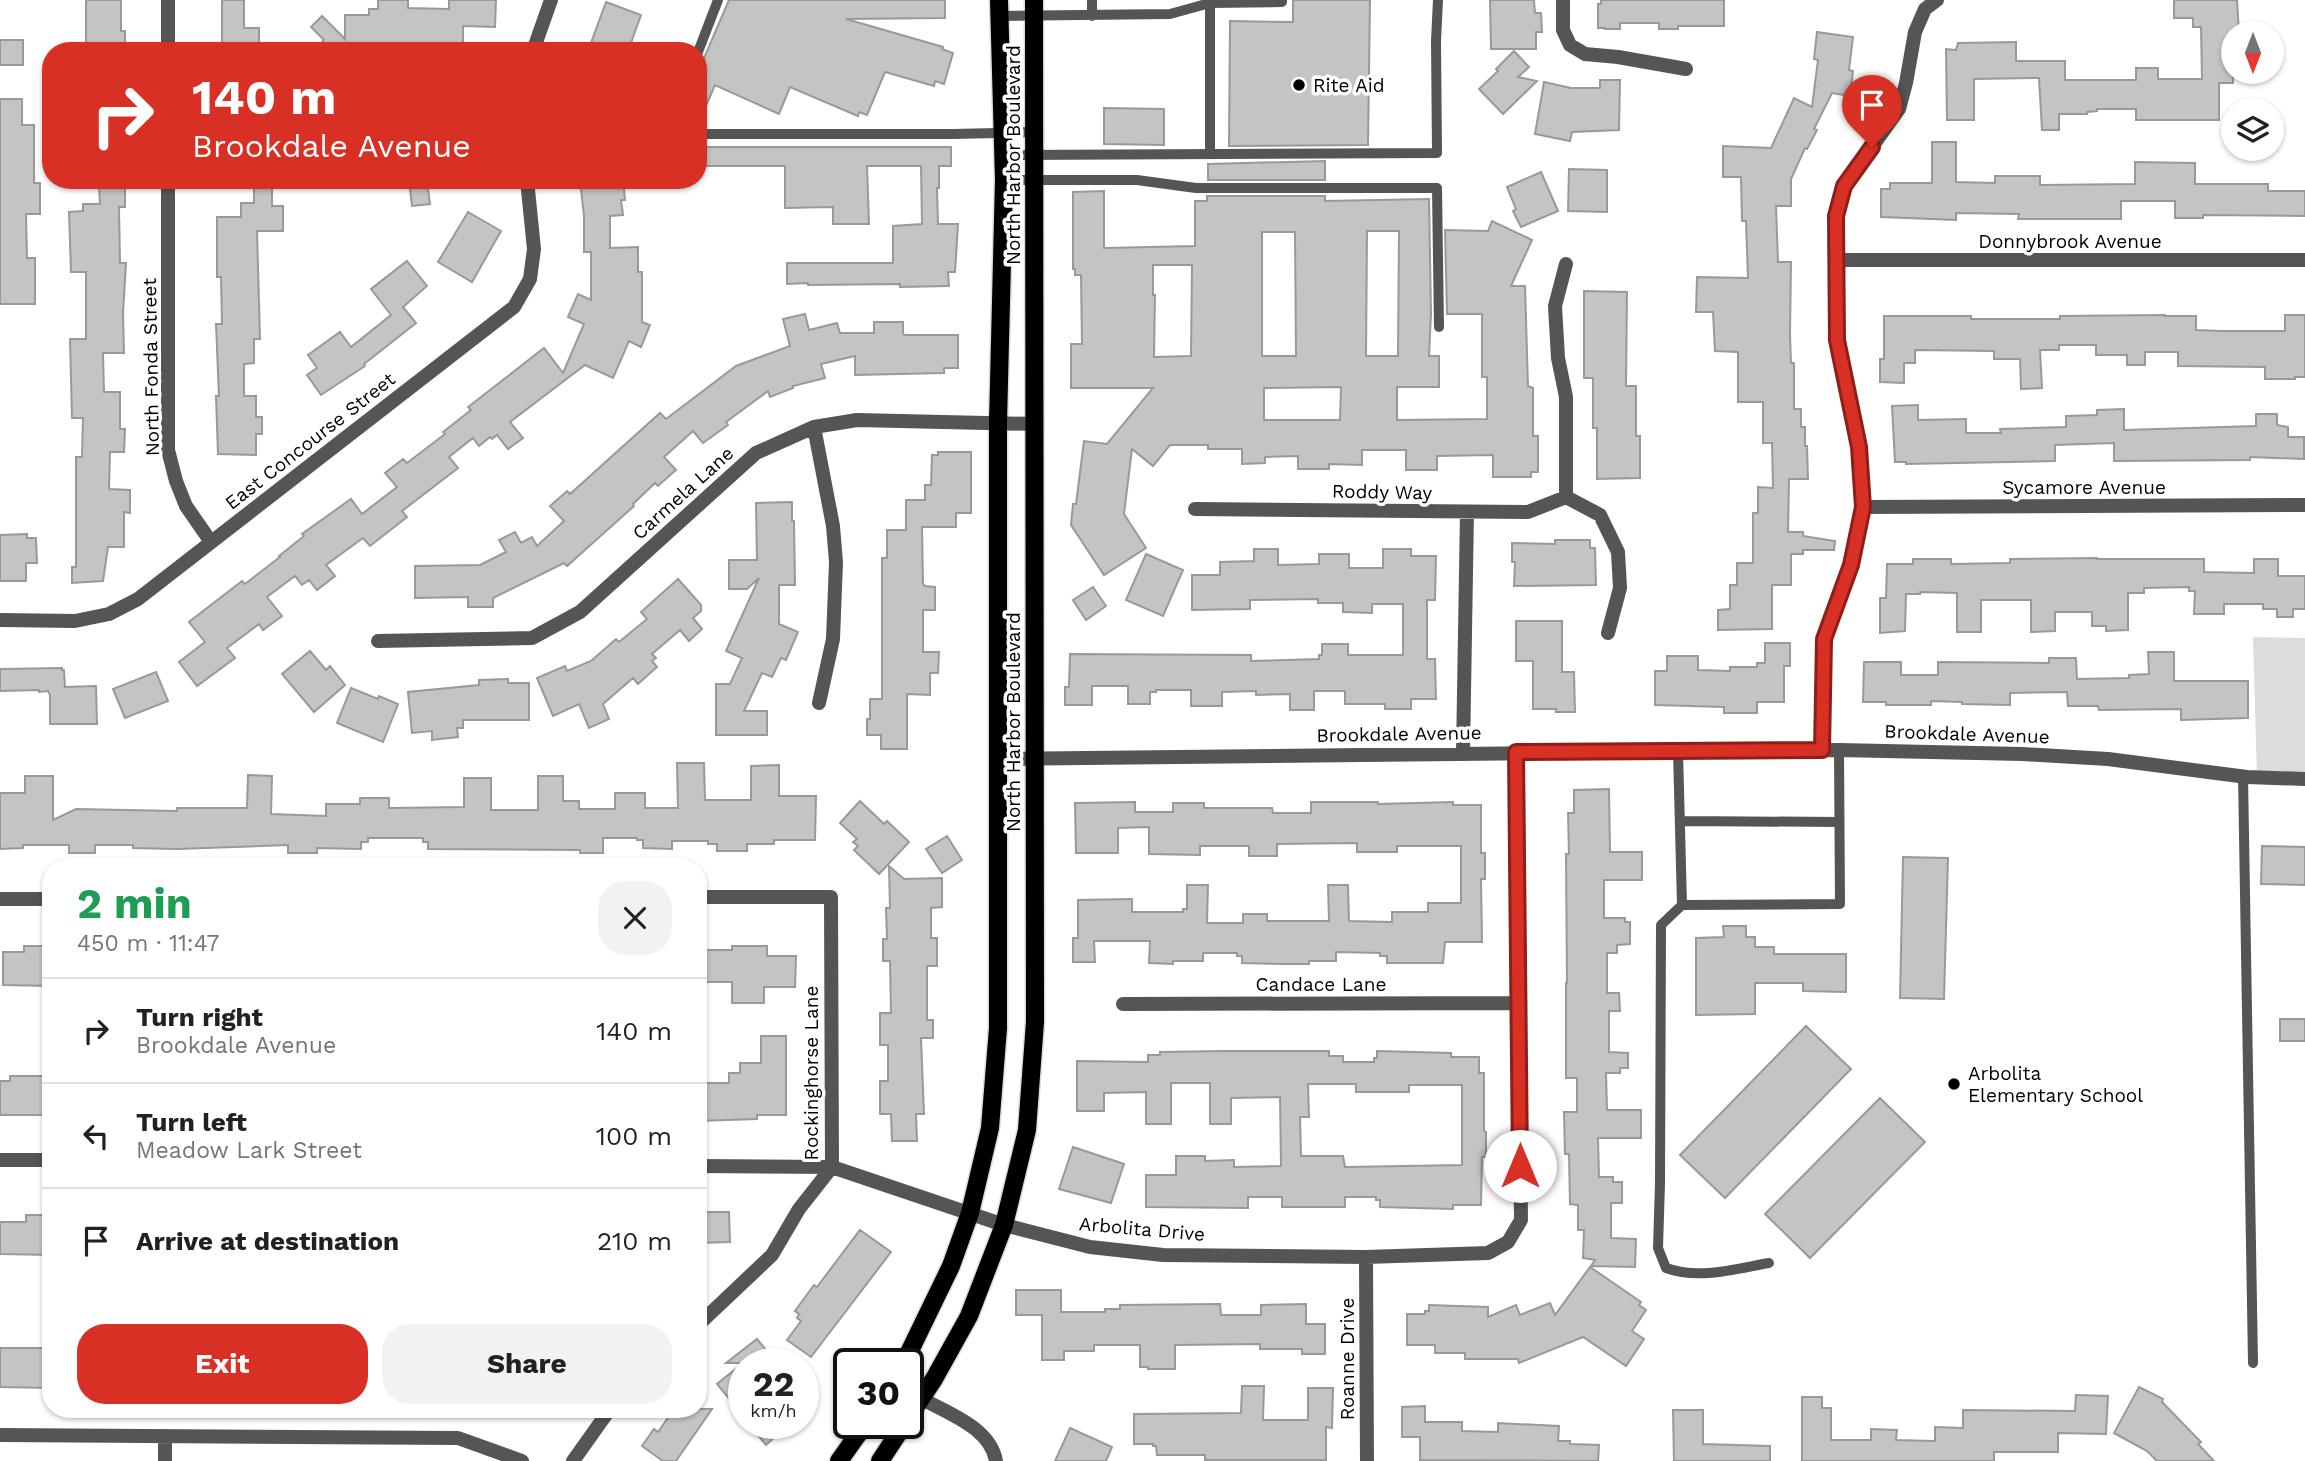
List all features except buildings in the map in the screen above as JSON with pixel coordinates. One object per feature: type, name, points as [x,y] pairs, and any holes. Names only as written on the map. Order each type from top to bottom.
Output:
[{"type":"main road","name":"North Harbor Boulevard","points":[[912,1348],[946,1279],[970,1213],[990,1128],[998,1028],[998,423],[1004,180],[999,8]]},
{"type":"main road","name":"North Harbor Boulevard","points":[[924,1395],[969,1316],[1004,1225],[1027,1130],[1035,1022],[1034,8]]},
{"type":"main road","points":[[839,1461],[855,1439]]},
{"type":"main road","points":[[880,1461],[894,1439]]},
{"type":"street","points":[[168,0],[168,42]]},
{"type":"street","points":[[536,42],[551,0]]},
{"type":"street","points":[[1563,0],[1563,30],[1570,46],[1585,54],[1685,69]]},
{"type":"street","points":[[1822,750],[1824,639],[1851,565],[1863,507],[1859,447],[1837,340],[1836,216],[1844,186],[1899,108],[1915,32],[1931,4]]},
{"type":"street","name":"North Fonda Street","points":[[168,189],[168,450],[186,506],[211,542]]},
{"type":"street","name":"East Concourse Street","points":[[0,620],[75,621],[109,614],[138,599],[514,307],[530,279],[534,249],[528,189]]},
{"type":"street","name":"Donnybrook Avenue","points":[[1836,260],[2305,260]]},
{"type":"street","points":[[1566,264],[1555,306],[1558,358],[1566,397],[1566,497],[1600,515],[1618,552],[1620,588],[1608,633]]},
{"type":"street","name":"Carmela Lane","points":[[378,641],[532,638],[580,612],[756,453],[814,427],[857,420],[1033,424]]},
{"type":"street","points":[[814,427],[833,526],[836,562],[833,639],[819,704]]},
{"type":"street","name":"Roddy Way","points":[[1195,509],[1528,512],[1566,497]]},
{"type":"street","name":"Sycamore Avenue","points":[[1863,507],[2305,505]]},
{"type":"street","points":[[1463,753],[1467,512]]},
{"type":"street","name":"Brookdale Avenue","points":[[997,759],[1839,750],[2108,758],[2243,776],[2305,779]]},
{"type":"street","points":[[1516,752],[1520,1003]]},
{"type":"street","name":"Rockinghorse Lane","points":[[707,897],[831,897],[832,1167],[799,1209],[772,1255],[707,1316]]},
{"type":"street","points":[[0,899],[42,898]]},
{"type":"street","name":"Candace Lane","points":[[1123,1004],[1520,1003]]},
{"type":"street","name":"Arbolita Drive","points":[[707,1166],[832,1167],[1004,1225],[1090,1247],[1163,1255],[1366,1257],[1488,1253],[1508,1242],[1521,1220],[1520,1003]]},
{"type":"street","points":[[0,1160],[42,1160]]},
{"type":"street","name":"Roanne Drive","points":[[1366,1257],[1367,1461]]},
{"type":"street","points":[[924,1399],[978,1431],[992,1446],[996,1461]]},
{"type":"street","points":[[573,1461],[604,1418]]},
{"type":"street","points":[[0,1435],[458,1438],[522,1461]]},
{"type":"street","points":[[165,1436],[165,1461]]},
{"type":"lane","points":[[702,42],[718,0]]},
{"type":"lane","points":[[1092,0],[1092,16]]},
{"type":"lane","points":[[999,8],[1034,8],[1092,16],[1170,14],[1210,3],[1282,0]]},
{"type":"lane","points":[[1003,155],[1437,153],[1438,0]]},
{"type":"lane","points":[[1210,3],[1210,153]]},
{"type":"lane","points":[[707,134],[1035,132]]},
{"type":"lane","points":[[1004,180],[1137,180],[1196,188],[1437,188],[1439,327]]},
{"type":"lane","points":[[1769,1264],[1702,1274],[1680,1273],[1666,1268],[1658,1248],[1661,925],[1682,905],[1840,904],[1839,750]]},
{"type":"lane","points":[[1678,751],[1682,905]]},
{"type":"lane","points":[[2243,776],[2253,1363]]},
{"type":"lane","points":[[1680,821],[1839,822]]},
{"type":"shaded area","points":[[2253,637],[2305,638],[2305,778],[2257,777]]},
{"type":"place","name":"Rite Aid","points":[[1299,85]]},
{"type":"place","name":"Arbolita Elementary School","points":[[1954,1084]]},
{"type":"route","points":[[1520,1166],[1516,752],[1822,750],[1824,639],[1851,565],[1863,507],[1859,447],[1837,340],[1836,216],[1844,186],[1872,147]]}]
